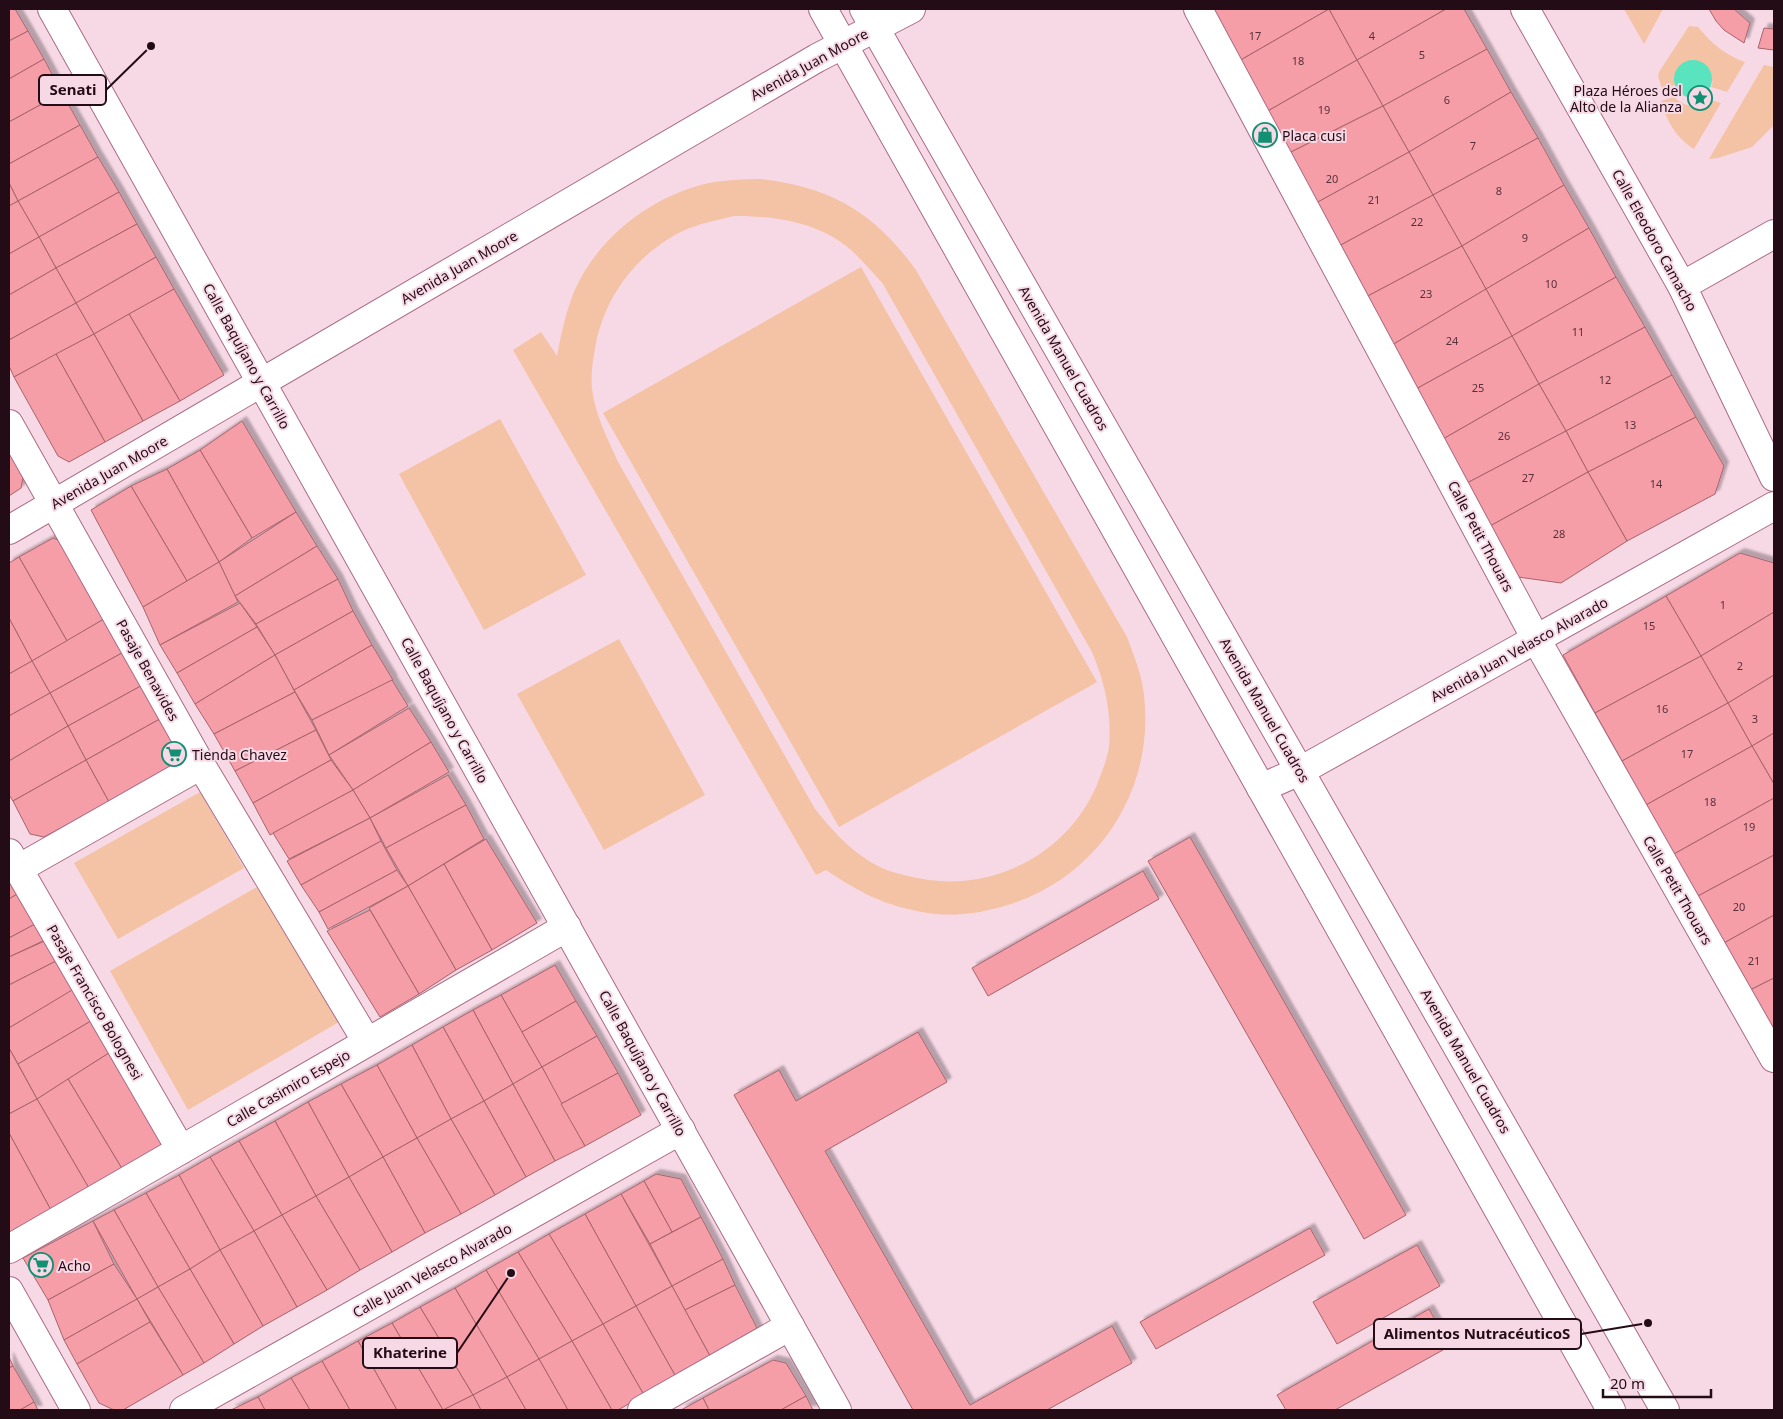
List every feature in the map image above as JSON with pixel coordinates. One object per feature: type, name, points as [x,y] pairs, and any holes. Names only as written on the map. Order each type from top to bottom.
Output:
[{"type":"street","name":"Calle Baquíjano y Carrillo","points":[[52,9],[837,1410]]},
{"type":"street","points":[[822,9],[1611,1410]]},
{"type":"street","name":"Avenida Juan Moore","points":[[9,530],[842,44],[870,18],[911,9]]},
{"type":"street","name":"Calle Petit Thouars","points":[[1198,9],[1536,639],[1774,1058]]},
{"type":"street","name":"Calle Eleodoro Camacho","points":[[1525,9],[1682,286],[1774,477]]},
{"type":"street","name":"Avenida Manuel Cuadros","points":[[870,18],[1665,1410]]},
{"type":"street","points":[[1682,286],[1774,234]]},
{"type":"street","name":"Pasaje Benavides","points":[[9,424],[200,765],[367,1042]]},
{"type":"street","name":"Avenida Juan Velasco Alvarado","points":[[1261,788],[1300,771],[1774,506]]},
{"type":"street","points":[[13,861],[200,765]]},
{"type":"street","name":"Pasaje Francisco Bolognesi","points":[[13,861],[181,1150]]},
{"type":"street","name":"Calle Casimiro Espejo","points":[[9,1249],[567,927]]},
{"type":"street","name":"Calle Juan Velasco Alvarado","points":[[184,1410],[681,1130]]},
{"type":"street","points":[[9,1291],[76,1410]]},
{"type":"street","points":[[642,1410],[790,1326]]},
{"type":"shaded area","points":[[1624,9],[1663,9],[1644,44]]},
{"type":"shaded area","points":[[1689,26],[1698,27],[1719,48],[1745,62],[1727,92],[1711,87],[1713,81],[1675,73],[1675,85],[1662,88],[1658,76],[1659,72]]},
{"type":"shaded area","points":[[1693,60],[1700,61],[1706,66],[1711,72],[1711,86],[1706,92],[1700,97],[1693,98],[1686,97],[1680,92],[1675,86],[1674,79],[1675,72],[1680,66],[1686,61]]},
{"type":"shaded area","points":[[1764,65],[1774,67],[1774,125],[1752,147],[1709,159]]},
{"type":"shaded area","points":[[1674,97],[1678,101],[1692,106],[1710,100],[1721,103],[1694,149],[1677,134],[1666,115],[1661,101]]},
{"type":"shaded area","points":[[760,179],[808,188],[849,206],[884,232],[916,270],[1127,637],[1135,658],[1144,695],[1145,729],[1140,763],[1130,794],[1115,824],[1095,850],[1071,872],[1043,891],[1011,904],[967,914],[933,914],[895,906],[872,897],[826,870],[816,875],[513,350],[541,332],[557,356],[567,311],[582,276],[595,256],[611,238],[649,208],[670,196],[714,182]],"holes":[[[734,216],[781,219],[796,222],[825,233],[851,250],[883,284],[1092,652],[1101,675],[1108,710],[1110,734],[1104,767],[1096,787],[1082,812],[1064,834],[1042,852],[1019,866],[992,876],[965,881],[937,881],[908,876],[874,864],[861,856],[834,831],[815,809],[617,460],[605,434],[594,398],[592,380],[598,335],[604,315],[613,297],[637,264],[669,239],[687,229]]]},
{"type":"shaded area","points":[[861,267],[1097,682],[839,827],[603,413]]},
{"type":"shaded area","points":[[500,419],[586,575],[484,630],[399,474]]},
{"type":"shaded area","points":[[619,639],[705,795],[604,850],[517,694]]},
{"type":"shaded area","points":[[200,792],[244,868],[118,939],[74,863]]},
{"type":"shaded area","points":[[264,883],[344,1019],[188,1110],[110,971]]},
{"type":"building","points":[[9,9],[15,9],[28,31],[9,41]]},
{"type":"building","points":[[1213,9],[1329,9],[1239,61]]},
{"type":"building","points":[[1329,9],[1357,60],[1266,112],[1239,61]]},
{"type":"building","points":[[1329,9],[1446,9],[1357,60]]},
{"type":"building","points":[[1446,9],[1464,9],[1487,49],[1383,106],[1357,60]]},
{"type":"building","points":[[1709,9],[1734,9],[1750,23],[1744,43],[1724,30]]},
{"type":"building","points":[[1764,28],[1774,29],[1774,50],[1758,48]]},
{"type":"building","points":[[28,31],[44,59],[9,79],[9,41]]},
{"type":"building","points":[[1487,49],[1511,92],[1409,152],[1383,106]]},
{"type":"building","points":[[44,59],[62,93],[9,122],[9,79]]},
{"type":"building","points":[[1357,60],[1383,106],[1289,153],[1266,112]]},
{"type":"building","points":[[1511,92],[1538,138],[1433,195],[1409,152]]},
{"type":"building","points":[[62,93],[80,125],[9,164],[9,122]]},
{"type":"building","points":[[1383,106],[1409,152],[1316,203],[1289,153]]},
{"type":"building","points":[[80,125],[98,157],[18,201],[9,183],[9,164]]},
{"type":"building","points":[[1538,138],[1564,185],[1462,246],[1433,195]]},
{"type":"building","points":[[1409,152],[1433,195],[1339,246],[1316,203]]},
{"type":"building","points":[[98,157],[119,192],[39,237],[18,201]]},
{"type":"building","points":[[9,183],[18,201],[9,206]]},
{"type":"building","points":[[1564,185],[1589,228],[1486,289],[1462,246]]},
{"type":"building","points":[[119,192],[137,224],[56,268],[39,237]]},
{"type":"building","points":[[1433,195],[1462,246],[1366,297],[1339,246]]},
{"type":"building","points":[[18,201],[39,237],[9,254],[9,206]]},
{"type":"building","points":[[137,224],[156,257],[76,303],[56,268]]},
{"type":"building","points":[[1589,228],[1616,277],[1512,336],[1486,289]]},
{"type":"building","points":[[39,237],[56,268],[9,295],[9,254]]},
{"type":"building","points":[[1462,246],[1486,289],[1392,345],[1366,297]]},
{"type":"building","points":[[156,257],[174,289],[94,334],[76,303]]},
{"type":"building","points":[[56,268],[76,303],[9,340],[9,295]]},
{"type":"building","points":[[1616,277],[1645,327],[1539,384],[1512,336]]},
{"type":"building","points":[[174,289],[224,375],[180,401],[129,314]]},
{"type":"building","points":[[1486,289],[1512,336],[1416,389],[1392,345]]},
{"type":"building","points":[[76,303],[94,334],[14,377],[9,366],[9,340]]},
{"type":"building","points":[[129,314],[180,401],[143,421],[94,334]]},
{"type":"building","points":[[1645,327],[1672,375],[1566,431],[1539,384]]},
{"type":"building","points":[[94,334],[143,421],[105,442],[56,354]]},
{"type":"building","points":[[1512,336],[1539,384],[1443,439],[1416,389]]},
{"type":"building","points":[[56,354],[105,442],[69,462],[58,456],[14,377]]},
{"type":"building","points":[[1672,375],[1696,417],[1588,472],[1566,431]]},
{"type":"building","points":[[1539,384],[1566,431],[1467,483],[1443,439]]},
{"type":"building","points":[[1696,417],[1724,466],[1715,494],[1627,541],[1588,472]]},
{"type":"building","points":[[242,421],[296,512],[252,538],[200,450]]},
{"type":"building","points":[[1566,431],[1588,472],[1490,526],[1467,483]]},
{"type":"building","points":[[9,444],[24,472],[21,488],[9,496]]},
{"type":"building","points":[[200,450],[252,538],[219,562],[167,469]]},
{"type":"building","points":[[167,469],[219,562],[187,581],[131,486]]},
{"type":"building","points":[[1588,472],[1627,541],[1561,583],[1518,577],[1490,526]]},
{"type":"building","points":[[131,486],[187,581],[143,607],[91,510]]},
{"type":"building","points":[[296,512],[317,546],[235,596],[219,562]]},
{"type":"building","points":[[53,538],[68,544],[109,616],[67,641],[19,557]]},
{"type":"building","points":[[317,546],[338,579],[256,624],[235,596]]},
{"type":"building","points":[[1740,553],[1774,563],[1774,612],[1701,656],[1666,596]]},
{"type":"building","points":[[19,557],[67,641],[32,661],[9,618],[9,563]]},
{"type":"building","points":[[219,562],[238,602],[160,645],[143,607]]},
{"type":"building","points":[[338,579],[353,611],[275,655],[256,624]]},
{"type":"building","points":[[1666,596],[1701,656],[1595,713],[1563,655]]},
{"type":"building","points":[[240,603],[257,627],[177,673],[160,645]]},
{"type":"building","points":[[353,611],[372,645],[294,690],[275,655]]},
{"type":"building","points":[[1774,612],[1774,675],[1728,703],[1701,656]]},
{"type":"building","points":[[109,616],[129,649],[50,693],[32,661]]},
{"type":"building","points":[[9,618],[32,661],[9,674]]},
{"type":"building","points":[[257,627],[275,655],[195,704],[177,673]]},
{"type":"building","points":[[372,645],[393,680],[312,720],[294,690]]},
{"type":"building","points":[[129,649],[148,682],[68,726],[50,693]]},
{"type":"building","points":[[275,655],[295,692],[214,734],[195,704]]},
{"type":"building","points":[[1701,656],[1728,703],[1622,761],[1595,713]]},
{"type":"building","points":[[32,661],[50,693],[9,716],[9,674]]},
{"type":"building","points":[[1774,675],[1774,733],[1752,746],[1728,703]]},
{"type":"building","points":[[392,680],[408,706],[329,755],[312,720]]},
{"type":"building","points":[[148,682],[167,715],[86,760],[68,726]]},
{"type":"building","points":[[295,692],[316,730],[235,771],[214,734]]},
{"type":"building","points":[[50,693],[68,726],[9,761],[9,716]]},
{"type":"building","points":[[1728,703],[1752,746],[1646,805],[1622,761]]},
{"type":"building","points":[[409,708],[431,742],[353,790],[329,755]]},
{"type":"building","points":[[167,715],[186,749],[182,764],[109,802],[86,760]]},
{"type":"building","points":[[68,726],[86,760],[13,801],[9,795],[9,761]]},
{"type":"building","points":[[316,730],[331,760],[253,803],[235,771]]},
{"type":"building","points":[[1774,733],[1774,784],[1752,746]]},
{"type":"building","points":[[431,742],[449,772],[370,818],[353,790]]},
{"type":"building","points":[[1752,746],[1774,784],[1774,798],[1674,854],[1646,805]]},
{"type":"building","points":[[86,760],[109,802],[44,837],[30,834],[13,801]]},
{"type":"building","points":[[331,760],[353,790],[270,835],[253,803]]},
{"type":"building","points":[[448,775],[466,805],[386,848],[370,818]]},
{"type":"building","points":[[353,790],[370,818],[289,859],[273,833]]},
{"type":"building","points":[[1774,798],[1774,855],[1698,896],[1674,854]]},
{"type":"building","points":[[466,805],[484,839],[408,886],[386,848]]},
{"type":"building","points":[[370,818],[381,841],[301,885],[287,861]]},
{"type":"building","points":[[1190,837],[1406,1215],[1364,1239],[1148,861]]},
{"type":"building","points":[[486,839],[537,923],[492,950],[444,864]]},
{"type":"building","points":[[381,841],[397,870],[319,912],[301,885]]},
{"type":"building","points":[[1774,855],[1774,915],[1724,943],[1698,896]]},
{"type":"building","points":[[444,864],[492,950],[456,970],[408,886]]},
{"type":"building","points":[[397,870],[408,886],[328,929],[319,912]]},
{"type":"building","points":[[1143,871],[1159,899],[988,996],[972,968]]},
{"type":"building","points":[[9,874],[22,891],[9,899]]},
{"type":"building","points":[[408,886],[456,970],[419,994],[369,908]]},
{"type":"building","points":[[22,891],[37,923],[9,938],[9,899]]},
{"type":"building","points":[[370,910],[419,994],[380,1017],[327,931]]},
{"type":"building","points":[[1774,915],[1774,978],[1750,990],[1724,943]]},
{"type":"building","points":[[37,923],[45,940],[9,957],[9,938]]},
{"type":"building","points":[[49,939],[58,960],[9,985],[9,957]]},
{"type":"building","points":[[58,960],[73,990],[9,1028],[9,985]]},
{"type":"building","points":[[555,965],[576,1001],[522,1032],[501,995]]},
{"type":"building","points":[[1774,978],[1774,1034],[1750,990]]},
{"type":"building","points":[[77,987],[96,1018],[18,1064],[9,1048],[9,1028]]},
{"type":"building","points":[[501,995],[542,1067],[513,1084],[473,1010]]},
{"type":"building","points":[[576,1001],[597,1036],[542,1067],[522,1032]]},
{"type":"building","points":[[473,1010],[513,1084],[484,1101],[443,1027]]},
{"type":"building","points":[[96,1018],[112,1051],[37,1099],[18,1064]]},
{"type":"building","points":[[443,1027],[484,1101],[451,1119],[412,1045]]},
{"type":"building","points":[[918,1032],[947,1082],[825,1151],[970,1405],[1112,1326],[1132,1363],[1047,1410],[913,1410],[734,1095],[779,1070],[796,1101]]},
{"type":"building","points":[[597,1036],[618,1073],[561,1104],[542,1067]]},
{"type":"building","points":[[412,1045],[451,1119],[417,1138],[377,1065]]},
{"type":"building","points":[[9,1048],[37,1099],[9,1114]]},
{"type":"building","points":[[112,1051],[169,1146],[124,1172],[68,1079]]},
{"type":"building","points":[[377,1065],[417,1138],[383,1157],[341,1084]]},
{"type":"building","points":[[542,1067],[585,1146],[555,1161],[513,1084]]},
{"type":"building","points":[[618,1073],[641,1115],[585,1146],[561,1104]]},
{"type":"building","points":[[68,1079],[124,1172],[90,1190],[37,1099]]},
{"type":"building","points":[[341,1084],[383,1157],[349,1177],[308,1102]]},
{"type":"building","points":[[513,1084],[555,1161],[526,1177],[484,1101]]},
{"type":"building","points":[[37,1099],[90,1190],[52,1212],[9,1133],[9,1114]]},
{"type":"building","points":[[484,1101],[526,1177],[495,1195],[451,1119]]},
{"type":"building","points":[[308,1102],[349,1177],[316,1196],[275,1121]]},
{"type":"building","points":[[451,1119],[495,1195],[461,1214],[417,1138]]},
{"type":"building","points":[[275,1121],[316,1196],[282,1215],[239,1141]]},
{"type":"building","points":[[9,1133],[52,1212],[9,1234]]},
{"type":"building","points":[[417,1138],[461,1214],[425,1233],[383,1157]]},
{"type":"building","points":[[239,1141],[282,1215],[254,1231],[210,1157]]},
{"type":"building","points":[[210,1157],[254,1231],[220,1250],[179,1175]]},
{"type":"building","points":[[383,1157],[425,1233],[392,1252],[349,1177]]},
{"type":"building","points":[[656,1174],[681,1179],[701,1217],[672,1232],[644,1181]]},
{"type":"building","points":[[179,1175],[220,1250],[190,1269],[146,1193]]},
{"type":"building","points":[[349,1177],[392,1252],[360,1270],[316,1196]]},
{"type":"building","points":[[644,1181],[672,1232],[650,1244],[621,1194]]},
{"type":"building","points":[[146,1193],[190,1269],[158,1287],[114,1210]]},
{"type":"building","points":[[621,1194],[672,1286],[636,1306],[585,1214]]},
{"type":"building","points":[[316,1196],[360,1270],[327,1290],[282,1215]]},
{"type":"building","points":[[114,1210],[158,1287],[137,1299],[93,1221]]},
{"type":"building","points":[[585,1214],[636,1306],[603,1324],[549,1234]]},
{"type":"building","points":[[282,1215],[327,1290],[297,1307],[254,1231]]},
{"type":"building","points":[[701,1217],[723,1259],[672,1286],[650,1244]]},
{"type":"building","points":[[93,1221],[114,1264],[48,1300],[23,1258]]},
{"type":"building","points":[[1310,1228],[1325,1255],[1156,1349],[1140,1322]]},
{"type":"building","points":[[254,1231],[297,1307],[263,1326],[220,1250]]},
{"type":"building","points":[[549,1234],[603,1324],[572,1341],[518,1252]]},
{"type":"building","points":[[1417,1245],[1440,1286],[1337,1344],[1313,1302]]},
{"type":"building","points":[[220,1250],[263,1326],[234,1344],[190,1269]]},
{"type":"building","points":[[518,1252],[572,1341],[539,1359],[486,1270]]},
{"type":"building","points":[[723,1259],[735,1285],[685,1310],[672,1286]]},
{"type":"building","points":[[114,1264],[137,1299],[64,1340],[48,1300]]},
{"type":"building","points":[[190,1269],[234,1344],[204,1363],[158,1287]]},
{"type":"building","points":[[486,1270],[539,1359],[507,1377],[455,1288]]},
{"type":"building","points":[[735,1285],[758,1330],[710,1356],[685,1310]]},
{"type":"building","points":[[672,1286],[710,1356],[676,1377],[636,1306]]},
{"type":"building","points":[[158,1287],[204,1363],[183,1375],[137,1299]]},
{"type":"building","points":[[455,1288],[507,1377],[473,1395],[420,1307]]},
{"type":"building","points":[[137,1299],[150,1322],[77,1364],[64,1340]]},
{"type":"building","points":[[636,1306],[676,1377],[644,1395],[603,1324]]},
{"type":"building","points":[[420,1307],[473,1395],[443,1410],[392,1323]]},
{"type":"building","points":[[1429,1309],[1450,1346],[1335,1410],[1286,1410],[1277,1395]]},
{"type":"building","points":[[150,1322],[183,1375],[123,1410],[114,1410],[99,1403],[77,1364]]},
{"type":"building","points":[[392,1323],[443,1410],[397,1410],[358,1341]]},
{"type":"building","points":[[603,1324],[644,1395],[618,1410],[612,1410],[572,1341]]},
{"type":"building","points":[[358,1341],[397,1410],[350,1410],[322,1361]]},
{"type":"building","points":[[572,1341],[612,1410],[568,1410],[539,1359]]},
{"type":"building","points":[[9,1357],[13,1366],[9,1368]]},
{"type":"building","points":[[539,1359],[568,1410],[526,1410],[507,1377]]},
{"type":"building","points":[[773,1360],[786,1363],[806,1396],[781,1410],[709,1410],[703,1398]]},
{"type":"building","points":[[322,1361],[350,1410],[310,1410],[291,1378]]},
{"type":"building","points":[[13,1366],[34,1402],[20,1410],[9,1410],[9,1368]]},
{"type":"building","points":[[507,1377],[526,1410],[481,1410],[473,1395]]},
{"type":"building","points":[[291,1378],[310,1410],[265,1410],[258,1397]]},
{"type":"building","points":[[473,1395],[481,1410],[443,1410]]},
{"type":"building","points":[[806,1396],[813,1410],[781,1410]]},
{"type":"building","points":[[258,1397],[265,1410],[231,1410]]},
{"type":"building","points":[[703,1398],[709,1410],[681,1410]]},
{"type":"building","points":[[34,1402],[38,1410],[20,1410]]},
{"type":"place","name":"Senati","points":[[151,46]]},
{"type":"place","name":"Plaza Héroes del Alto de la Alianza","points":[[1700,98]]},
{"type":"place","name":"Placa cusi","points":[[1265,135]]},
{"type":"place","name":"Tienda Chavez","points":[[174,754]]},
{"type":"place","name":"Acho","points":[[41,1265]]},
{"type":"place","name":"Khaterine","points":[[511,1273]]},
{"type":"place","name":"Alimentos NutracéuticoS","points":[[1648,1323]]}]
